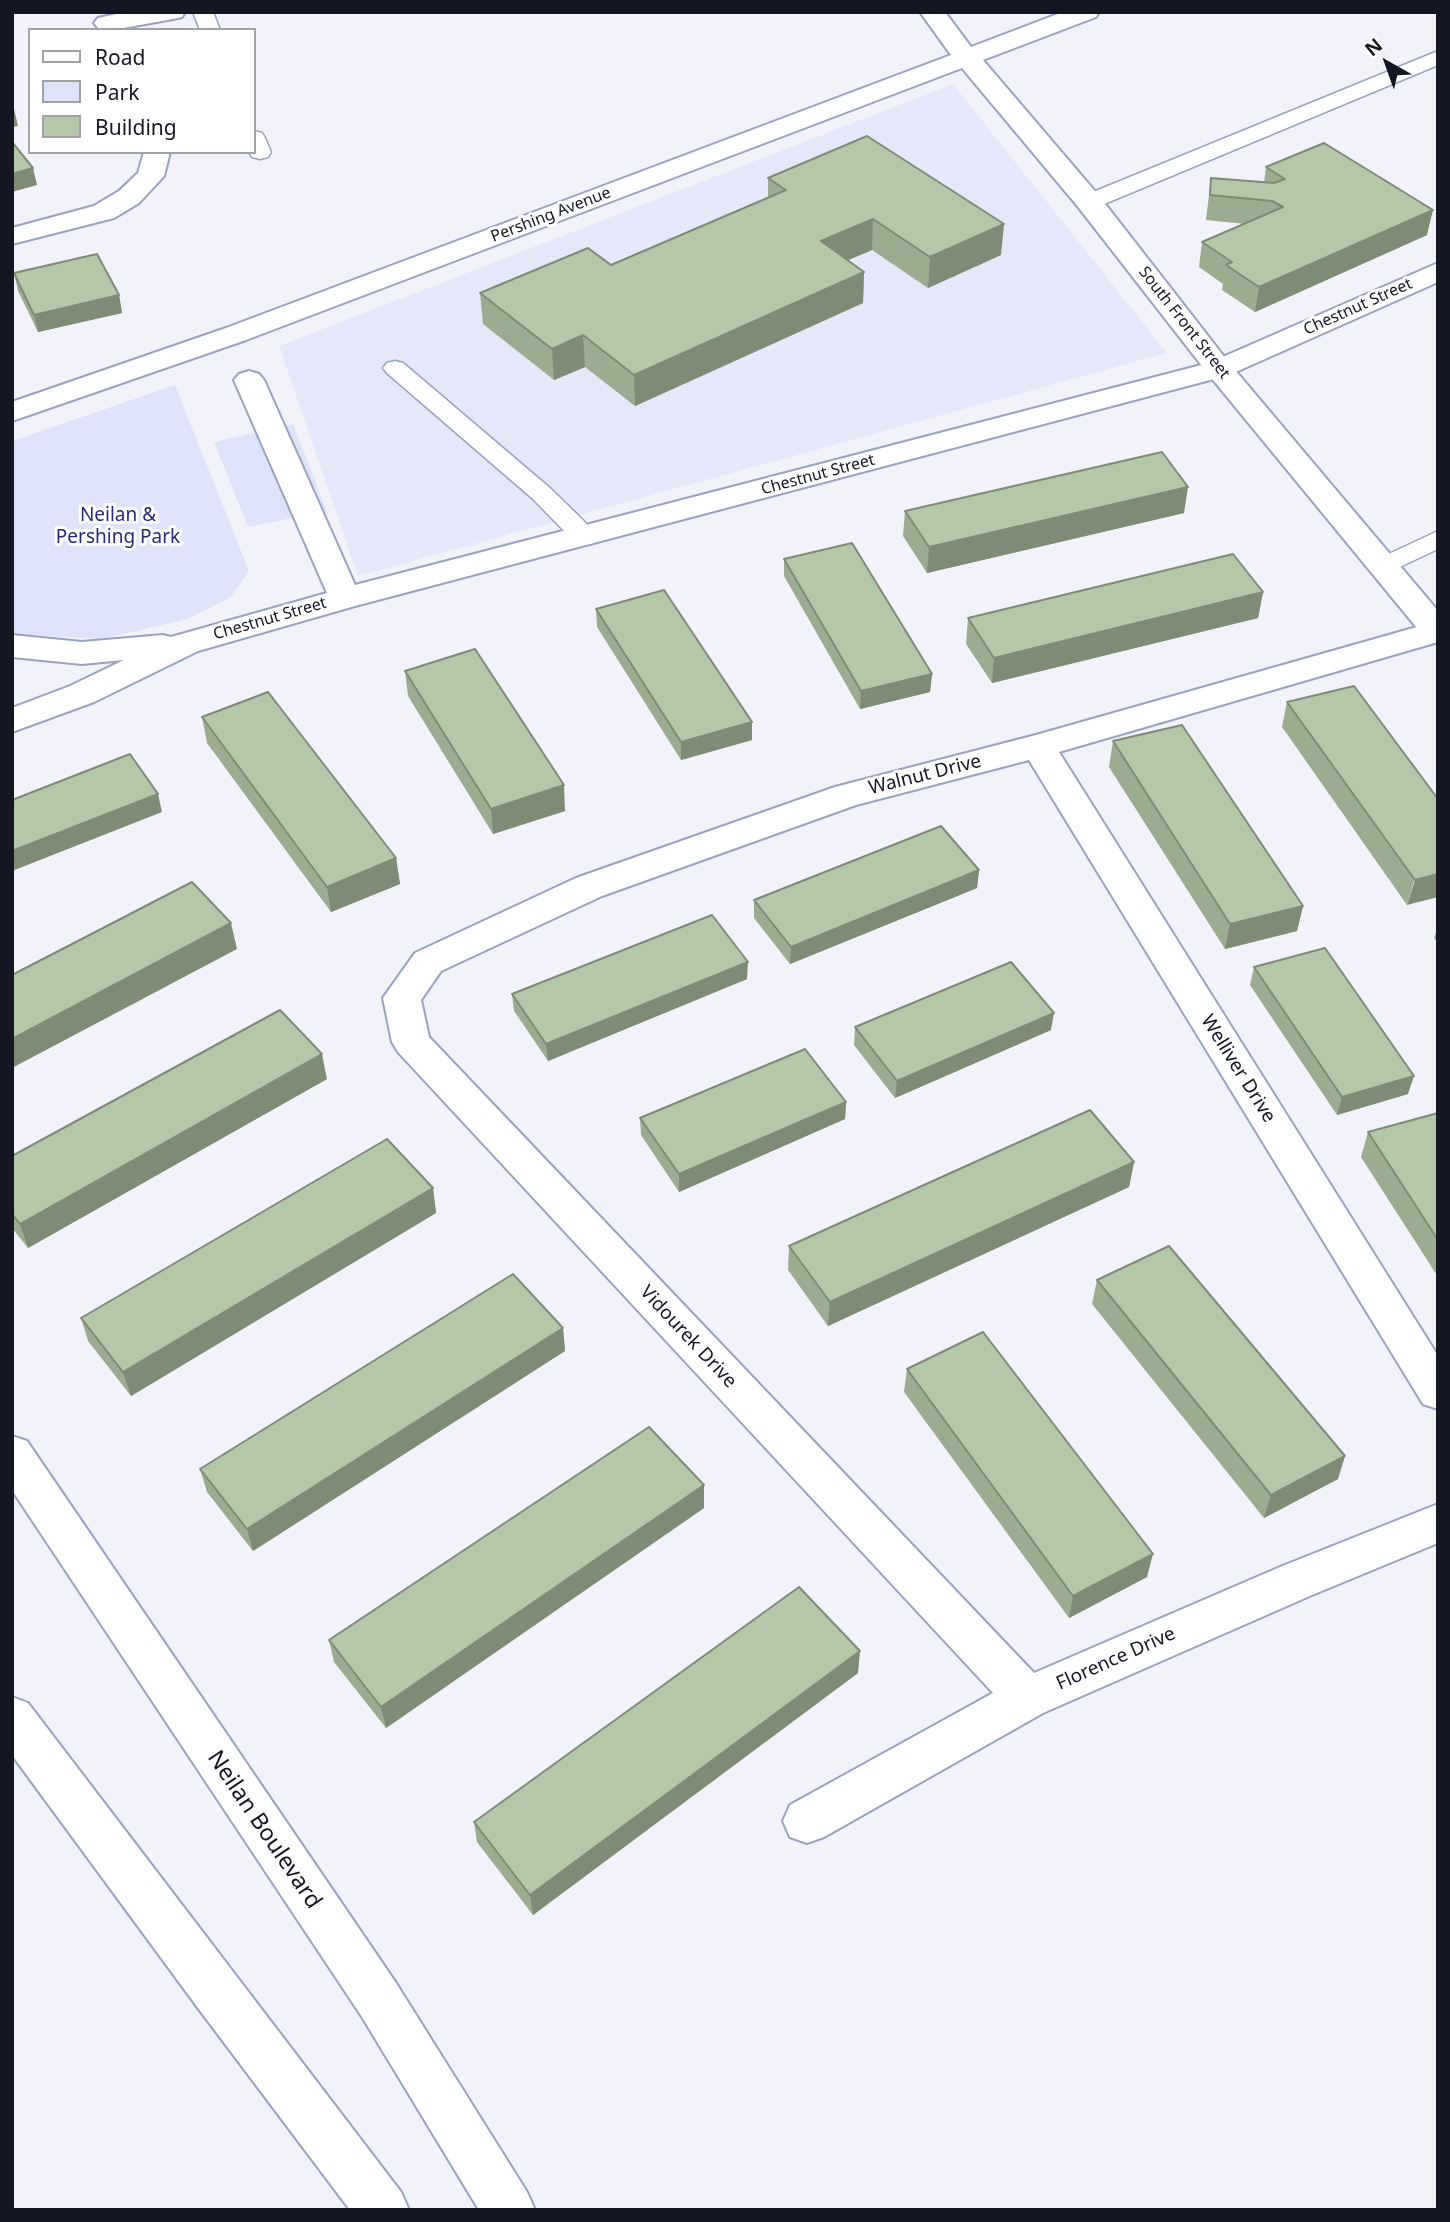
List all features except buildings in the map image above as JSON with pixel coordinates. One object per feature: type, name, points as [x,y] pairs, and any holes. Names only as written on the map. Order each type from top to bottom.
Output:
[{"type":"street","points":[[106,22],[173,12]]},
{"type":"street","name":"South Front Street","points":[[932,12],[966,57],[1089,202],[1219,369],[1437,632]]},
{"type":"street","name":"Pershing Avenue","points":[[12,412],[236,334],[1087,12]]},
{"type":"street","points":[[12,236],[104,212],[129,197],[151,176],[157,154]]},
{"type":"street","name":"Chestnut Street","points":[[12,646],[82,653],[186,643],[345,598],[1219,369],[1438,271]]},
{"type":"street","points":[[249,380],[345,598]]},
{"type":"street","name":"Walnut Drive","points":[[428,962],[589,887],[847,794],[1038,746],[1437,632]]},
{"type":"street","name":"Chestnut Street","points":[[12,721],[82,694],[186,643]]},
{"type":"street","name":"Welliver Drive","points":[[1038,746],[1438,1392]]},
{"type":"street","name":"Vidourek Drive","points":[[428,962],[402,998],[411,1042],[1027,1698]]},
{"type":"street","name":"Neilan Boulevard","points":[[12,1454],[379,2000],[509,2210]]},
{"type":"street","name":"Florence Drive","points":[[807,1821],[1027,1698],[1296,1581],[1438,1523]]},
{"type":"street","points":[[12,1718],[215,1991],[383,2210]]},
{"type":"lane","points":[[1089,202],[1438,57]]},
{"type":"lane","points":[[395,368],[547,499],[585,537]]},
{"type":"lane","points":[[1385,566],[1438,539]]},
{"type":"shaded area","points":[[953,84],[1167,353],[358,576],[279,346]]},
{"type":"green space","name":"Neilan & Pershing Park","points":[[175,385],[249,571],[230,598],[188,619],[101,639],[12,634],[12,441]]},
{"type":"green space","points":[[293,424],[327,511],[248,527],[214,442]]}]
